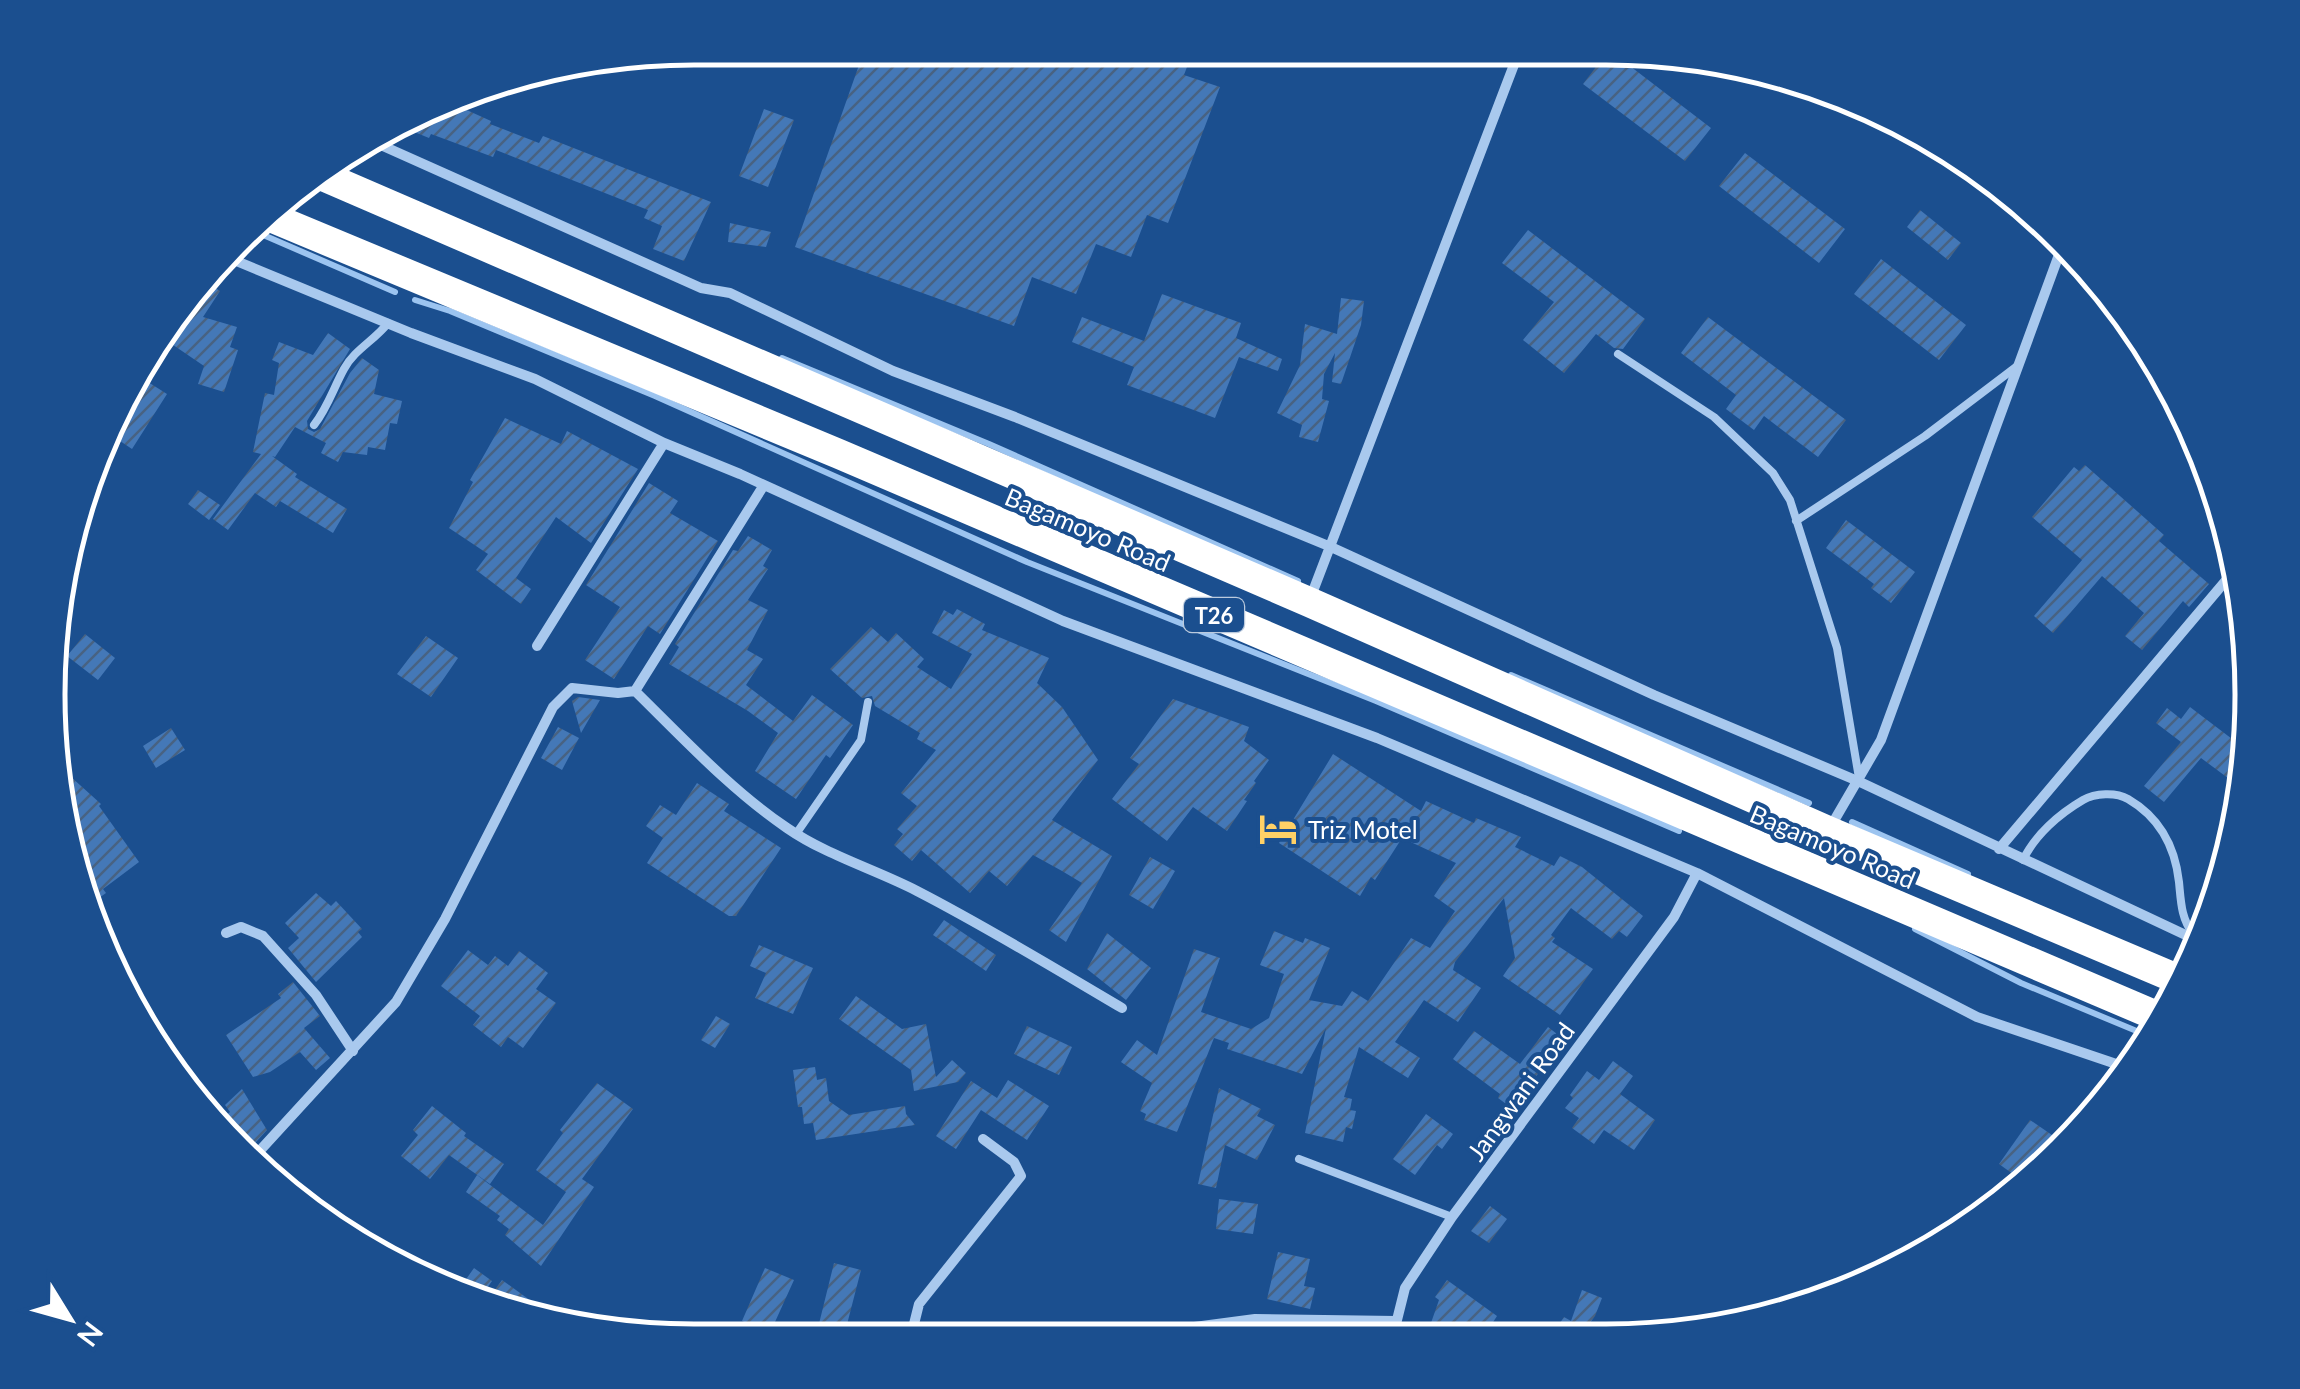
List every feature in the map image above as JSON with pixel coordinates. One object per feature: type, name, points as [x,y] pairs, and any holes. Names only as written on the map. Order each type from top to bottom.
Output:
[{"type":"highway","name":"Bagamoyo Road","points":[[332,180],[2169,975]]},
{"type":"highway","name":"Bagamoyo Road","points":[[279,221],[803,439],[2149,1013]]},
{"type":"street","points":[[1309,602],[1514,65]]},
{"type":"street","points":[[384,147],[701,288],[730,293],[780,314],[893,371],[1331,547],[1654,695],[1860,782],[2187,934]]},
{"type":"street","points":[[1828,831],[1881,740],[2058,257]]},
{"type":"street","points":[[237,261],[535,379],[664,443],[1063,621],[1378,738],[1697,873],[1977,1017],[2115,1064]]},
{"type":"street","points":[[536,646],[664,443]]},
{"type":"street","points":[[260,1150],[396,1002],[445,919],[553,706],[572,688],[618,694],[635,691],[764,485]]},
{"type":"street","points":[[1999,848],[2225,582]]},
{"type":"street","points":[[635,691],[739,791],[796,834],[961,913],[1122,1008]]},
{"type":"street","name":"Jangwani Road","points":[[1396,1322],[1406,1288],[1452,1217],[1674,917],[1697,873]]},
{"type":"street","points":[[226,933],[242,927],[263,936],[316,996],[353,1051]]},
{"type":"street","points":[[914,1324],[919,1304],[1021,1176],[1014,1162],[984,1139]]},
{"type":"street","points":[[1217,1324],[1255,1319],[1396,1322]]},
{"type":"lane","points":[[314,425],[328,407],[344,368],[388,323]]},
{"type":"lane","points":[[1618,354],[1714,417],[1748,447],[1790,500],[1837,648],[1860,782]]},
{"type":"lane","points":[[1796,521],[1925,436],[2019,364]]},
{"type":"lane","points":[[796,834],[862,740],[868,702]]},
{"type":"lane","points":[[2023,860],[2034,842],[2072,807],[2091,796],[2121,795],[2156,820],[2171,848],[2181,908],[2189,929]]},
{"type":"lane","points":[[1299,1160],[1452,1217]]},
{"type":"building","points":[[859,65],[1188,65],[1184,75],[1220,87],[1168,223],[1147,215],[1131,257],[1096,244],[1076,294],[1032,277],[1014,326],[795,247]]},
{"type":"building","points":[[1598,65],[1629,66],[1711,128],[1685,161],[1583,84]]},
{"type":"building","points":[[464,109],[491,121],[490,124],[539,143],[543,136],[711,202],[684,261],[653,249],[662,226],[644,218],[648,210],[496,150],[493,157],[431,134],[429,138],[413,132]]},
{"type":"building","points":[[764,109],[794,120],[768,187],[739,176]]},
{"type":"building","points":[[1745,153],[1845,229],[1819,263],[1719,186]]},
{"type":"building","points":[[1920,210],[1961,243],[1948,260],[1907,227]]},
{"type":"building","points":[[730,223],[771,232],[766,247],[728,242]]},
{"type":"building","points":[[1528,230],[1645,319],[1623,349],[1614,348],[1596,334],[1564,373],[1523,340],[1554,302],[1502,263]]},
{"type":"building","points":[[1881,259],[1966,325],[1939,360],[1854,294]]},
{"type":"building","points":[[214,287],[220,291],[203,317],[237,327],[230,347],[238,350],[224,392],[198,384],[204,366],[172,344]]},
{"type":"building","points":[[1162,294],[1241,323],[1236,338],[1282,359],[1278,371],[1239,357],[1215,418],[1127,385],[1134,367],[1072,342],[1082,317],[1144,341]]},
{"type":"building","points":[[1341,298],[1364,301],[1361,325],[1341,384],[1332,382],[1335,353],[1324,374],[1322,399],[1329,401],[1318,442],[1299,437],[1302,425],[1277,413],[1300,365],[1305,324],[1337,334]]},
{"type":"building","points":[[1708,317],[1846,420],[1818,457],[1764,416],[1754,430],[1726,409],[1736,395],[1681,353]]},
{"type":"building","points":[[328,333],[350,349],[307,421],[308,429],[320,429],[362,358],[379,370],[374,394],[402,401],[397,424],[390,423],[385,450],[368,447],[367,455],[343,452],[338,462],[321,453],[326,443],[295,427],[272,456],[297,474],[295,477],[347,509],[333,533],[280,501],[276,507],[255,493],[228,530],[213,519],[261,454],[253,452],[265,393],[274,395],[279,363],[272,360],[279,342],[313,355]]},
{"type":"building","points":[[148,382],[167,394],[132,449],[119,440]]},
{"type":"building","points":[[505,418],[561,444],[567,431],[638,469],[591,543],[556,517],[516,578],[531,589],[521,604],[476,570],[488,554],[449,528],[473,482],[470,480]]},
{"type":"building","points":[[2085,465],[2164,535],[2159,541],[2209,584],[2189,607],[2183,601],[2142,650],[2125,636],[2144,613],[2102,576],[2053,633],[2034,616],[2082,560],[2032,517],[2074,467],[2079,471]]},
{"type":"building","points":[[649,483],[678,501],[670,513],[718,541],[660,634],[648,626],[614,679],[585,660],[620,607],[586,585]]},
{"type":"building","points":[[198,490],[220,505],[209,520],[188,504]]},
{"type":"building","points":[[1846,520],[1915,572],[1891,603],[1871,588],[1874,584],[1826,548]]},
{"type":"building","points":[[748,536],[772,550],[763,566],[768,569],[748,600],[768,610],[747,650],[763,659],[746,685],[793,721],[812,695],[853,725],[830,758],[826,755],[796,799],[755,771],[778,733],[669,664],[679,647],[675,644],[733,550],[738,551]]},
{"type":"building","points":[[957,609],[985,624],[982,630],[1049,658],[1037,683],[1062,707],[1098,760],[1052,820],[1112,856],[1066,942],[1049,930],[1082,883],[1062,871],[1033,855],[1007,886],[989,871],[970,893],[921,850],[912,861],[894,845],[903,834],[897,829],[917,806],[901,793],[936,750],[917,739],[920,733],[875,706],[872,696],[862,698],[830,669],[871,627],[888,642],[896,633],[924,659],[917,667],[951,689],[972,654],[932,633],[944,610],[953,615]]},
{"type":"building","points":[[85,634],[115,658],[98,680],[67,656]]},
{"type":"building","points":[[426,636],[458,658],[431,697],[397,674]]},
{"type":"building","points":[[578,697],[600,700],[581,733],[572,701]]},
{"type":"building","points":[[1173,699],[1249,727],[1244,741],[1269,760],[1227,831],[1193,807],[1167,841],[1112,799],[1139,764],[1130,758]]},
{"type":"building","points":[[2190,707],[2234,740],[2230,779],[2201,758],[2164,802],[2144,786],[2181,742],[2156,723],[2167,708],[2181,719]]},
{"type":"building","points":[[558,727],[579,738],[562,770],[541,758]]},
{"type":"building","points":[[171,728],[185,750],[156,768],[143,746]]},
{"type":"building","points":[[1333,754],[1421,811],[1426,801],[1474,823],[1476,818],[1521,837],[1515,847],[1554,866],[1560,856],[1582,867],[1643,916],[1627,937],[1619,931],[1612,939],[1571,908],[1551,935],[1555,938],[1552,942],[1593,969],[1560,1015],[1503,976],[1515,958],[1504,898],[1455,962],[1453,970],[1481,988],[1458,1022],[1424,1000],[1395,1042],[1420,1058],[1408,1078],[1359,1047],[1344,1097],[1352,1099],[1350,1110],[1356,1111],[1352,1129],[1346,1127],[1343,1142],[1305,1133],[1326,1028],[1302,1074],[1227,1049],[1229,1043],[1214,1038],[1177,1132],[1144,1120],[1146,1114],[1140,1111],[1152,1083],[1121,1062],[1137,1040],[1157,1055],[1194,949],[1220,958],[1201,1012],[1251,1029],[1269,1018],[1284,974],[1260,965],[1274,931],[1303,943],[1305,938],[1330,948],[1309,1000],[1342,1006],[1352,991],[1368,1001],[1411,938],[1430,948],[1455,911],[1434,896],[1456,863],[1402,838],[1360,896],[1279,843]]},
{"type":"building","points":[[70,776],[101,804],[139,862],[103,889],[106,893],[99,898]]},
{"type":"building","points":[[697,783],[729,804],[724,811],[781,848],[736,916],[729,916],[647,863],[663,838],[646,826],[660,805],[676,815]]},
{"type":"building","points":[[1150,857],[1175,871],[1153,909],[1129,895]]},
{"type":"building","points":[[316,893],[331,906],[336,901],[362,929],[358,932],[362,937],[316,982],[288,948],[299,938],[285,923]]},
{"type":"building","points":[[944,920],[996,955],[986,971],[933,935]]},
{"type":"building","points":[[1107,933],[1151,968],[1126,1000],[1087,969]]},
{"type":"building","points":[[759,945],[813,968],[793,1014],[755,998],[766,973],[750,966]]},
{"type":"building","points":[[468,950],[488,965],[495,956],[508,966],[519,951],[548,973],[536,989],[556,1003],[523,1048],[508,1037],[501,1047],[473,1025],[480,1016],[441,986]]},
{"type":"building","points":[[293,982],[320,1016],[304,1028],[330,1058],[316,1070],[300,1052],[270,1072],[253,1077],[226,1035],[281,998],[278,994]]},
{"type":"building","points":[[856,996],[902,1029],[926,1024],[936,1077],[952,1060],[966,1073],[958,1082],[914,1091],[911,1070],[839,1019]]},
{"type":"building","points":[[716,1016],[730,1024],[715,1048],[701,1040]]},
{"type":"building","points":[[1027,1026],[1072,1047],[1059,1075],[1014,1054]]},
{"type":"building","points":[[1548,1027],[1566,1041],[1513,1109],[1498,1098],[1500,1094],[1453,1059],[1474,1031],[1520,1064]]},
{"type":"building","points":[[1613,1061],[1633,1076],[1620,1094],[1655,1120],[1634,1150],[1604,1130],[1594,1144],[1572,1128],[1579,1118],[1565,1108],[1587,1071],[1599,1080]]},
{"type":"building","points":[[815,1067],[817,1080],[826,1078],[829,1101],[849,1115],[905,1106],[915,1125],[816,1140],[813,1123],[804,1124],[802,1107],[798,1107],[793,1070]]},
{"type":"building","points":[[1008,1080],[1049,1106],[1027,1140],[981,1110],[956,1149],[936,1136],[971,1081],[997,1098]]},
{"type":"building","points":[[597,1083],[633,1109],[582,1179],[594,1187],[541,1266],[505,1235],[509,1229],[497,1220],[500,1216],[466,1192],[477,1175],[543,1225],[566,1192],[536,1170],[563,1133],[560,1130]]},
{"type":"building","points":[[1219,1088],[1261,1109],[1257,1116],[1275,1125],[1257,1160],[1225,1145],[1216,1188],[1198,1184]]},
{"type":"building","points":[[242,1089],[267,1130],[254,1145],[226,1115],[230,1112],[225,1105]]},
{"type":"building","points":[[432,1106],[466,1133],[464,1136],[504,1164],[490,1184],[449,1155],[430,1179],[401,1156],[418,1135],[413,1130]]},
{"type":"building","points":[[1426,1114],[1453,1134],[1442,1149],[1437,1145],[1415,1175],[1393,1159]]},
{"type":"building","points":[[2030,1120],[2054,1137],[2013,1174],[1999,1164]]},
{"type":"building","points":[[1219,1199],[1258,1204],[1253,1234],[1216,1229]]},
{"type":"building","points":[[1490,1206],[1507,1219],[1489,1243],[1471,1231]]},
{"type":"building","points":[[1278,1252],[1310,1259],[1304,1286],[1315,1288],[1310,1309],[1267,1299]]},
{"type":"building","points":[[834,1263],[861,1270],[847,1324],[819,1324]]},
{"type":"building","points":[[474,1268],[492,1281],[486,1289],[465,1280]]},
{"type":"building","points":[[765,1268],[794,1280],[774,1324],[742,1321]]},
{"type":"building","points":[[502,1280],[535,1304],[532,1303],[494,1291]]},
{"type":"building","points":[[1447,1280],[1497,1316],[1492,1324],[1431,1324],[1439,1300],[1435,1297]]},
{"type":"building","points":[[1582,1290],[1602,1298],[1589,1324],[1559,1324],[1564,1317],[1571,1321]]},
{"type":"waterway","points":[[264,235],[395,292]]},
{"type":"waterway","points":[[415,300],[655,396],[1027,562],[1376,701],[1679,831]]},
{"type":"waterway","points":[[782,358],[989,444],[1298,581]]},
{"type":"waterway","points":[[1511,675],[1809,803]]},
{"type":"waterway","points":[[1852,822],[1968,874]]},
{"type":"waterway","points":[[1915,929],[2021,983],[2137,1031]]},
{"type":"place","name":"Triz Motel","points":[[1278,829]]}]
